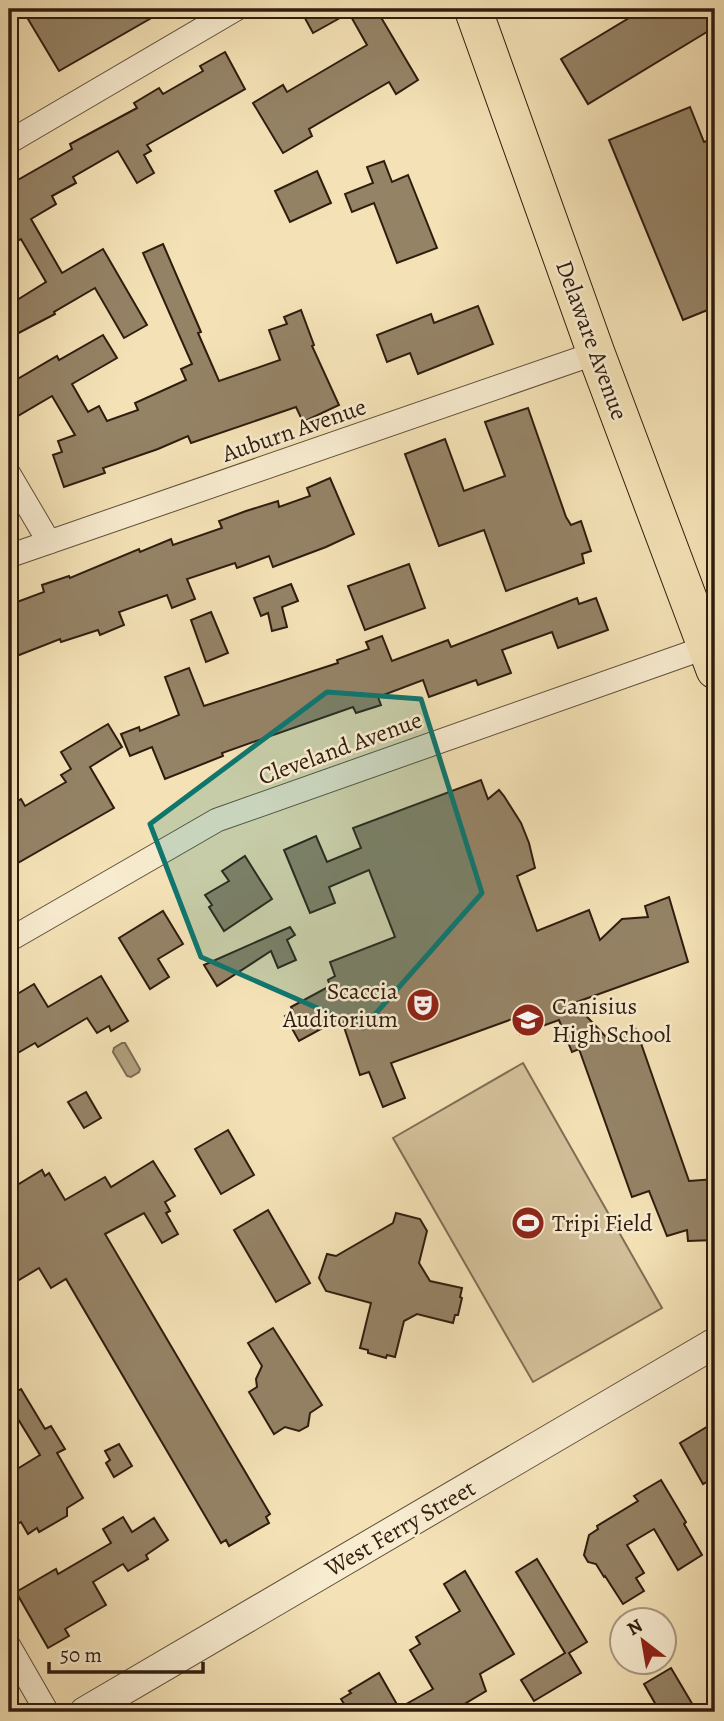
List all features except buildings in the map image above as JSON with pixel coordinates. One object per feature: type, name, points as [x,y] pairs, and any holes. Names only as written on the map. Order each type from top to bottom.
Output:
[{"type":"main road","name":"Delaware Avenue","points":[[473,9],[596,354],[711,658]]},
{"type":"street","points":[[9,142],[236,9]]},
{"type":"street","name":"Auburn Avenue","points":[[9,556],[596,354]]},
{"type":"street","points":[[9,474],[49,542]]},
{"type":"street","name":"Cleveland Avenue","points":[[9,940],[217,820],[711,658]]},
{"type":"street","name":"West Ferry Street","points":[[85,1712],[715,1343]]},
{"type":"street","points":[[9,1646],[47,1712]]},
{"type":"highlighted area","points":[[327,692],[421,699],[482,893],[363,1028],[201,957],[150,824]]},
{"type":"shaded area","points":[[125,1043],[140,1069],[131,1077],[127,1076],[113,1052],[114,1048]]},
{"type":"shaded area","name":"Tripi Field","points":[[523,1063],[662,1308],[533,1382],[393,1138]]},
{"type":"place","name":"Scaccia Auditorium","points":[[423,1005]]},
{"type":"place","name":"Canisius High School","points":[[528,1020]]},
{"type":"place","name":"Tripi Field","points":[[528,1223]]}]
